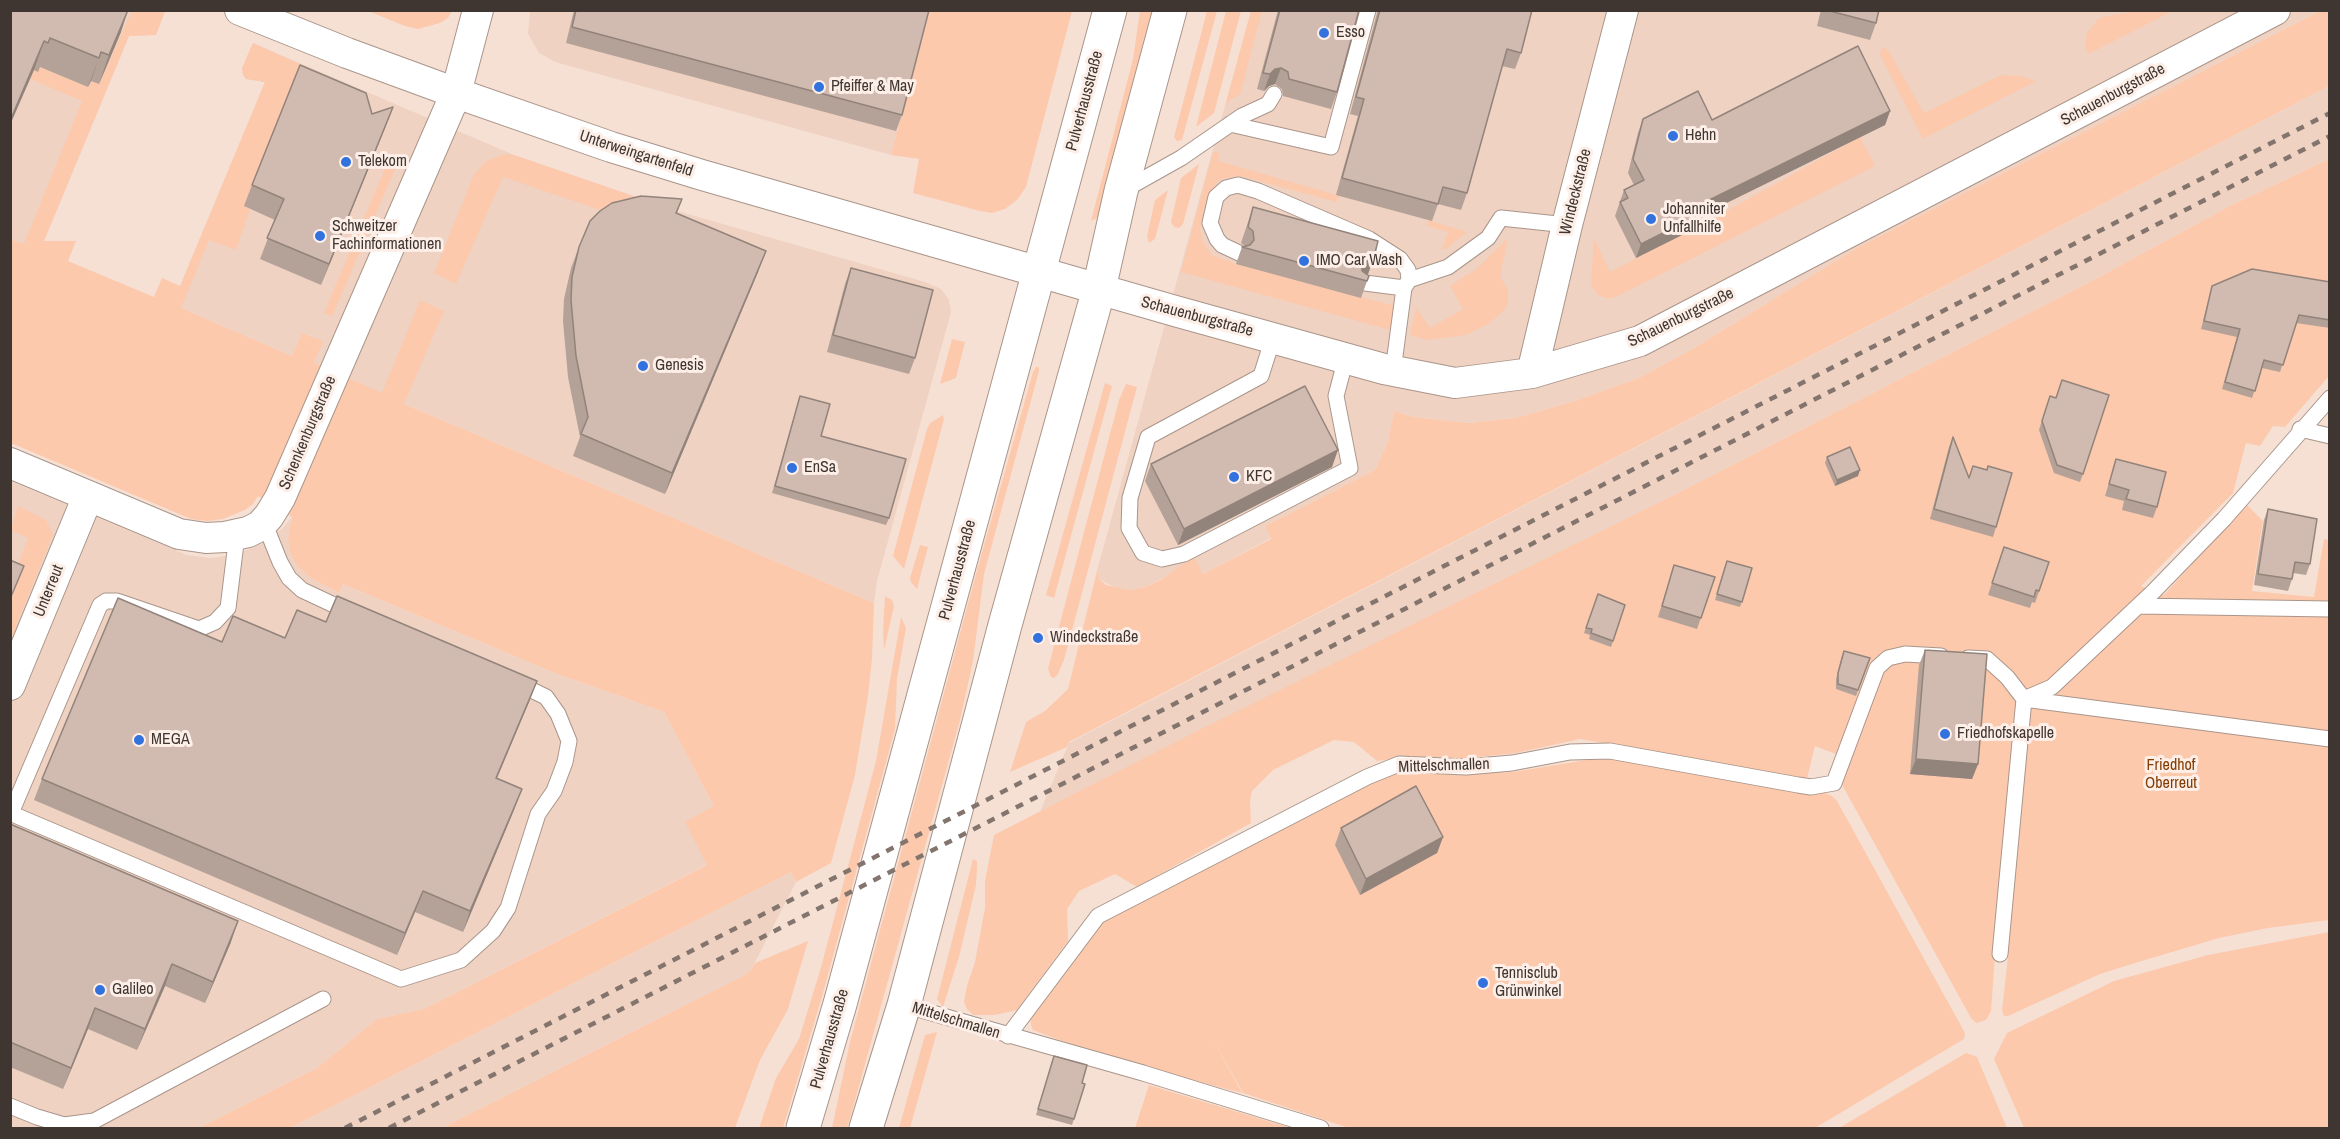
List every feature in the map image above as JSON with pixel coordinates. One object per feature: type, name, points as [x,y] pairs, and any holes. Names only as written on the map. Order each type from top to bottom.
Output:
[{"type":"main road","name":"Pulverhausstraße","points":[[803,1128],[840,1004],[1110,10]]},
{"type":"main road","points":[[866,1128],[904,1005],[1005,625],[1099,289],[1122,191],[1170,10]]},
{"type":"street","name":"Unterweingartenfeld","points":[[240,10],[347,53],[611,147],[1039,271]]},
{"type":"street","name":"Schenkenburgstraße","points":[[264,522],[280,498],[456,93],[478,10]]},
{"type":"street","name":"Windeckstraße","points":[[1532,374],[1567,225],[1623,10]]},
{"type":"street","name":"Schauenburgstraße","points":[[1039,271],[1346,358],[1455,383],[1532,374],[1640,341],[2271,12]]},
{"type":"street","points":[[10,464],[179,534],[206,538],[237,535],[248,532],[264,522]]},
{"type":"street","name":"Unterreut","points":[[10,686],[88,496]]},
{"type":"lane","points":[[1230,124],[1331,147],[1368,10]]},
{"type":"lane","points":[[1122,191],[1181,158],[1230,124],[1268,104],[1274,94]]},
{"type":"lane","points":[[1239,253],[1222,245],[1210,223],[1216,197],[1226,188],[1238,185],[1258,191],[1377,243],[1400,259],[1408,270],[1393,370]]},
{"type":"lane","points":[[1365,284],[1407,284],[1448,267],[1488,238],[1502,218],[1567,225]]},
{"type":"lane","points":[[1273,338],[1261,376],[1148,437],[1130,498],[1129,528],[1143,554],[1162,559],[1184,554],[1350,468],[1336,396],[1346,358]]},
{"type":"lane","points":[[2024,699],[2052,687],[2138,606],[2223,519],[2300,429],[2330,398]]},
{"type":"lane","points":[[2300,429],[2330,436]]},
{"type":"lane","points":[[264,522],[280,562],[289,578],[302,590],[334,605],[365,615]]},
{"type":"lane","points":[[237,535],[228,608],[215,622],[199,629],[117,601],[106,601],[100,605],[11,813],[401,979],[461,960],[493,931],[508,908],[538,813],[554,791],[565,762],[568,741],[558,714],[546,697],[500,674]]},
{"type":"lane","points":[[2138,606],[2330,609]]},
{"type":"lane","name":"Mittelschmallen","points":[[1008,1036],[1098,916],[1367,777],[1399,764],[1466,767],[1512,763],[1570,752],[1610,751],[1811,787],[1834,783],[1877,668],[1888,658],[1905,654],[1987,659],[2007,677],[2024,699]]},
{"type":"lane","points":[[2024,699],[2330,739]]},
{"type":"lane","points":[[2000,954],[2024,699]]},
{"type":"lane","points":[[10,1106],[64,1125],[94,1121],[323,999]]},
{"type":"lane","name":"Mittelschmallen","points":[[904,1005],[1143,1073],[1321,1128]]},
{"type":"shaded area","points":[[11,11],[165,11],[156,35],[129,36],[44,241],[76,241],[23,244],[11,239]]},
{"type":"shaded area","name":"Pfeiffer & May","points":[[530,11],[928,11],[891,155],[555,62],[539,53],[528,34]]},
{"type":"shaded area","points":[[1251,11],[2320,11],[1857,248],[1694,348],[1639,378],[1575,401],[1516,418],[1469,423],[1413,417],[1394,411],[1388,442],[1375,470],[1265,526],[1271,538],[1203,574],[1193,556],[1177,570],[1146,587],[1129,590],[1116,588],[1099,579],[1098,567]]},
{"type":"shaded area","points":[[253,43],[514,155],[674,210],[925,282],[941,289],[949,300],[951,312],[877,581],[874,603],[404,404],[314,363],[322,341],[302,333],[292,356],[181,308],[180,286],[265,82],[246,79],[243,75],[242,68]]},
{"type":"shaded area","points":[[2329,86],[2329,159],[2230,206],[2088,283],[1672,496],[1040,812],[1069,743]]},
{"type":"shaded area","points":[[10,481],[187,555],[210,558],[235,555],[261,544],[283,528],[292,517],[288,537],[298,567],[312,579],[339,593],[343,584],[555,673],[664,712],[714,806],[708,864],[424,1009],[377,1019],[317,1068],[199,1128],[11,1128]]},
{"type":"shaded area","points":[[791,872],[796,882],[751,970],[743,976],[442,1128],[290,1128]]},
{"type":"green space","points":[[132,11],[165,11],[156,35],[129,36],[44,241],[76,241],[68,261],[154,297],[162,278],[180,286],[265,82],[246,79],[243,75],[242,68],[253,43],[322,74],[314,95],[244,206],[250,209],[236,250],[209,240],[181,308],[292,356],[302,333],[323,341],[314,363],[382,393],[420,300],[444,311],[404,404],[874,603],[868,696],[855,775],[831,863],[796,882],[791,872],[290,1128],[199,1128],[317,1068],[377,1019],[424,1009],[707,865],[685,822],[714,806],[664,712],[555,673],[343,584],[339,593],[312,579],[298,567],[290,551],[288,537],[292,517],[258,496],[245,510],[223,519],[207,521],[191,519],[11,443],[10,239],[24,244],[82,101],[21,75],[40,67],[88,87],[91,81],[99,84]]},
{"type":"green space","points":[[368,11],[452,11],[448,18],[440,23],[418,29]]},
{"type":"green space","points":[[928,11],[1072,11],[1026,187],[1017,200],[1005,209],[992,213],[980,211],[913,193],[919,159],[891,155]]},
{"type":"green space","points":[[1140,11],[1154,11],[1100,210],[1097,218],[1091,221],[1133,59]]},
{"type":"green space","points":[[1207,11],[1217,11],[1182,140],[1177,141],[1174,137]]},
{"type":"green space","points":[[1226,11],[1241,11],[1214,113],[1196,127]]},
{"type":"green space","points":[[1251,11],[1262,11],[1240,94],[1226,103]]},
{"type":"green space","points":[[2138,11],[2173,11],[2088,54],[2085,46],[2087,33],[2098,19]]},
{"type":"green space","points":[[2320,11],[2329,11],[2329,86],[1069,742],[1067,747],[1010,772],[1026,722],[1045,711],[1068,689],[1098,567],[1099,579],[1106,585],[1129,590],[1146,587],[1162,579],[1194,556],[1203,574],[1271,539],[1265,526],[1375,470],[1388,442],[1394,411],[1413,417],[1469,423],[1516,418],[1575,401],[1639,378],[1694,348],[1857,248]]},
{"type":"green space","points":[[1882,47],[1888,50],[1924,113],[2001,75],[2020,76],[2036,81],[1923,139],[1880,55]]},
{"type":"green space","points":[[1860,137],[1875,166],[1620,295],[1605,298],[1597,294],[1591,284],[1594,238],[1610,272],[1692,230]]},
{"type":"green space","points":[[1213,152],[1220,153],[1218,161],[1340,196],[1336,202],[1238,176],[1221,179],[1210,194],[1200,229],[1203,242],[1212,255],[1236,264],[1395,306],[1390,330],[1181,272]]},
{"type":"green space","points":[[505,154],[514,155],[674,210],[609,213],[503,177],[456,284],[434,273],[474,175],[486,161]]},
{"type":"green space","points":[[398,155],[396,167],[332,317],[324,313],[389,159]]},
{"type":"green space","name":"Friedhof Oberreut","points":[[2329,159],[2329,376],[2285,427],[2273,426],[2260,446],[2246,443],[2233,493],[2141,586],[2164,595],[2246,504],[2263,521],[2252,591],[2314,597],[2324,539],[2329,540],[2329,920],[2268,928],[2219,938],[2135,963],[2100,974],[2008,1016],[2004,1016],[2002,1010],[2008,957],[1995,955],[1991,1011],[1986,1020],[1976,1023],[1971,1018],[1841,783],[1849,759],[1815,746],[1807,778],[1580,739],[1516,753],[1459,759],[1407,757],[1377,761],[1354,742],[1334,740],[1273,770],[1252,791],[1251,823],[1137,887],[1115,874],[1079,891],[1067,909],[1068,941],[1017,1010],[995,1015],[973,1015],[967,1009],[964,1002],[975,962],[985,908],[985,881],[994,835],[1197,731],[1672,496],[2088,283],[2230,206]]},
{"type":"green space","points":[[1199,164],[1183,224],[1179,228],[1174,227],[1171,222],[1181,178]]},
{"type":"green space","points":[[1168,190],[1155,239],[1149,243],[1147,236],[1155,200]]},
{"type":"green space","points":[[1428,220],[1467,232],[1446,249],[1442,249],[1448,232],[1427,226]]},
{"type":"green space","points":[[1508,238],[1500,276],[1508,291],[1508,302],[1504,311],[1488,324],[1466,335],[1427,340],[1410,335],[1416,308],[1430,328],[1463,309],[1450,286],[1476,269]]},
{"type":"green space","points":[[952,339],[965,342],[956,378],[940,384]]},
{"type":"green space","points":[[1036,367],[1039,367],[1039,371],[984,574],[973,661],[960,720],[847,1128],[832,1128],[850,1042],[880,930],[978,567]]},
{"type":"green space","points":[[1105,383],[1112,386],[1054,598],[1046,595]]},
{"type":"green space","points":[[1126,384],[1137,387],[1064,660],[1054,678],[1051,677],[1048,669],[1119,400]]},
{"type":"green space","points":[[943,415],[944,419],[904,569],[893,556],[927,429],[930,423]]},
{"type":"green space","points":[[18,506],[46,520],[53,534],[11,639],[12,580],[28,538],[11,530]]},
{"type":"green space","points":[[920,545],[928,547],[917,589],[910,578]]},
{"type":"green space","points":[[885,596],[892,600],[894,606],[884,650],[883,631]]},
{"type":"green space","points":[[901,617],[906,628],[897,679],[895,729],[821,1000],[783,1128],[759,1128],[776,1078],[799,1039],[820,971],[876,761]]},
{"type":"green space","name":"Tennisclub Grünwinkel","points":[[1593,759],[1631,761],[1832,796],[1837,801],[1965,1033],[1964,1039],[1815,1128],[1349,1128],[1243,1093],[1211,1036],[1242,1093],[1173,1075],[1033,1030],[1030,1018],[1102,921],[1370,780],[1398,772],[1464,774],[1513,772]]},
{"type":"green space","points":[[973,859],[977,861],[976,885],[959,957],[943,1007],[937,999]]},
{"type":"green space","points":[[2329,932],[2329,1128],[2024,1128],[1994,1059],[2007,1033],[2114,981],[2208,955]]},
{"type":"green space","points":[[808,941],[788,1009],[760,1060],[735,1128],[442,1128],[743,976],[751,970],[755,963]]},
{"type":"green space","points":[[937,1032],[910,1128],[899,1128],[925,1035]]},
{"type":"green space","points":[[1966,1053],[1977,1057],[2007,1128],[1839,1128]]},
{"type":"green space","points":[[1149,1085],[1178,1094],[1291,1128],[1135,1128]]},
{"type":"building","points":[[10,10],[128,10],[109,55],[101,52],[99,58],[50,38],[48,43],[44,41],[10,121]]},
{"type":"building","name":"Pfeiffer & May","points":[[576,10],[929,10],[902,115],[572,27]]},
{"type":"building","points":[[1280,10],[1359,10],[1337,92],[1289,79],[1288,72],[1281,68],[1275,69],[1270,74],[1263,73]]},
{"type":"building","points":[[1380,10],[1532,10],[1521,53],[1507,49],[1467,193],[1443,187],[1438,204],[1342,178],[1364,99],[1356,97]]},
{"type":"building","points":[[1826,10],[1879,10],[1876,23]]},
{"type":"building","points":[[1858,46],[1890,111],[1693,208],[1697,216],[1641,244],[1620,202],[1628,198],[1624,190],[1644,180],[1633,159],[1643,119],[1698,91],[1712,120]]},
{"type":"building","points":[[300,65],[366,93],[372,114],[393,107],[329,264],[267,238],[284,199],[252,185]]},
{"type":"building","name":"Genesis","points":[[641,196],[682,199],[676,213],[766,251],[672,473],[581,434],[588,417],[576,356],[571,300],[572,277],[579,247],[590,221],[600,211],[612,203]]},
{"type":"building","points":[[1253,207],[1378,241],[1374,257],[1367,258],[1362,265],[1362,271],[1369,276],[1367,281],[1242,247],[1250,245],[1254,240],[1253,231],[1248,227]]},
{"type":"building","points":[[851,268],[933,290],[915,358],[833,335]]},
{"type":"building","points":[[2252,269],[2330,282],[2330,320],[2299,315],[2283,365],[2264,360],[2255,391],[2225,382],[2240,329],[2204,321],[2212,286]]},
{"type":"building","points":[[2062,380],[2109,395],[2083,474],[2057,465],[2042,421],[2050,396],[2056,398]]},
{"type":"building","name":"KFC","points":[[1305,386],[1338,450],[1184,529],[1151,464]]},
{"type":"building","points":[[800,396],[830,404],[821,436],[906,459],[889,518],[775,486]]},
{"type":"building","points":[[1953,437],[1969,478],[1973,466],[1987,470],[1988,466],[2012,473],[1996,527],[1934,509]]},
{"type":"building","points":[[1850,447],[1860,470],[1837,480],[1827,457]]},
{"type":"building","points":[[2116,459],[2166,472],[2157,507],[2126,499],[2129,490],[2109,484]]},
{"type":"building","points":[[2268,509],[2317,519],[2310,564],[2295,562],[2292,579],[2258,574]]},
{"type":"building","points":[[2004,547],[2049,562],[2039,591],[2036,590],[2034,597],[1992,583]]},
{"type":"building","points":[[10,560],[24,566],[10,599]]},
{"type":"building","points":[[1727,561],[1752,568],[1742,602],[1717,594]]},
{"type":"building","points":[[1674,565],[1715,577],[1701,618],[1662,606]]},
{"type":"building","points":[[1598,594],[1625,605],[1613,641],[1591,633],[1592,629],[1586,628]]},
{"type":"building","points":[[337,596],[537,681],[496,778],[522,789],[470,911],[423,891],[405,933],[42,779],[118,598],[222,642],[233,616],[285,638],[297,610],[326,622]]},
{"type":"building","name":"Friedhofskapelle","points":[[1925,650],[1987,654],[1978,764],[1916,759]]},
{"type":"building","points":[[1844,651],[1870,658],[1858,690],[1838,684],[1838,673]]},
{"type":"building","points":[[1416,786],[1443,837],[1366,879],[1341,828]]},
{"type":"building","points":[[10,824],[238,921],[213,982],[172,964],[145,1029],[95,1008],[71,1068],[10,1042]]},
{"type":"building","points":[[1054,1056],[1087,1065],[1082,1083],[1085,1084],[1074,1119],[1038,1109]]},
{"type":"railway","points":[[345,1128],[2330,113]]},
{"type":"railway","points":[[389,1128],[2330,136]]},
{"type":"place","name":"Esso","points":[[1324,33]]},
{"type":"place","name":"Pfeiffer & May","points":[[819,87]]},
{"type":"place","name":"Hehn","points":[[1673,136]]},
{"type":"place","name":"Telekom","points":[[346,162]]},
{"type":"place","name":"Johanniter Unfallhilfe","points":[[1651,219]]},
{"type":"place","name":"Schweitzer Fachinformationen","points":[[320,236]]},
{"type":"place","name":"IMO Car Wash","points":[[1304,261]]},
{"type":"place","name":"Genesis","points":[[643,366]]},
{"type":"place","name":"EnSa","points":[[792,468]]},
{"type":"place","name":"KFC","points":[[1234,477]]},
{"type":"place","name":"Windeckstraße","points":[[1038,638]]},
{"type":"place","name":"Friedhofskapelle","points":[[1945,734]]},
{"type":"place","name":"MEGA","points":[[139,740]]},
{"type":"place","name":"Tennisclub Grünwinkel","points":[[1483,983]]},
{"type":"place","name":"Galileo","points":[[100,990]]}]
